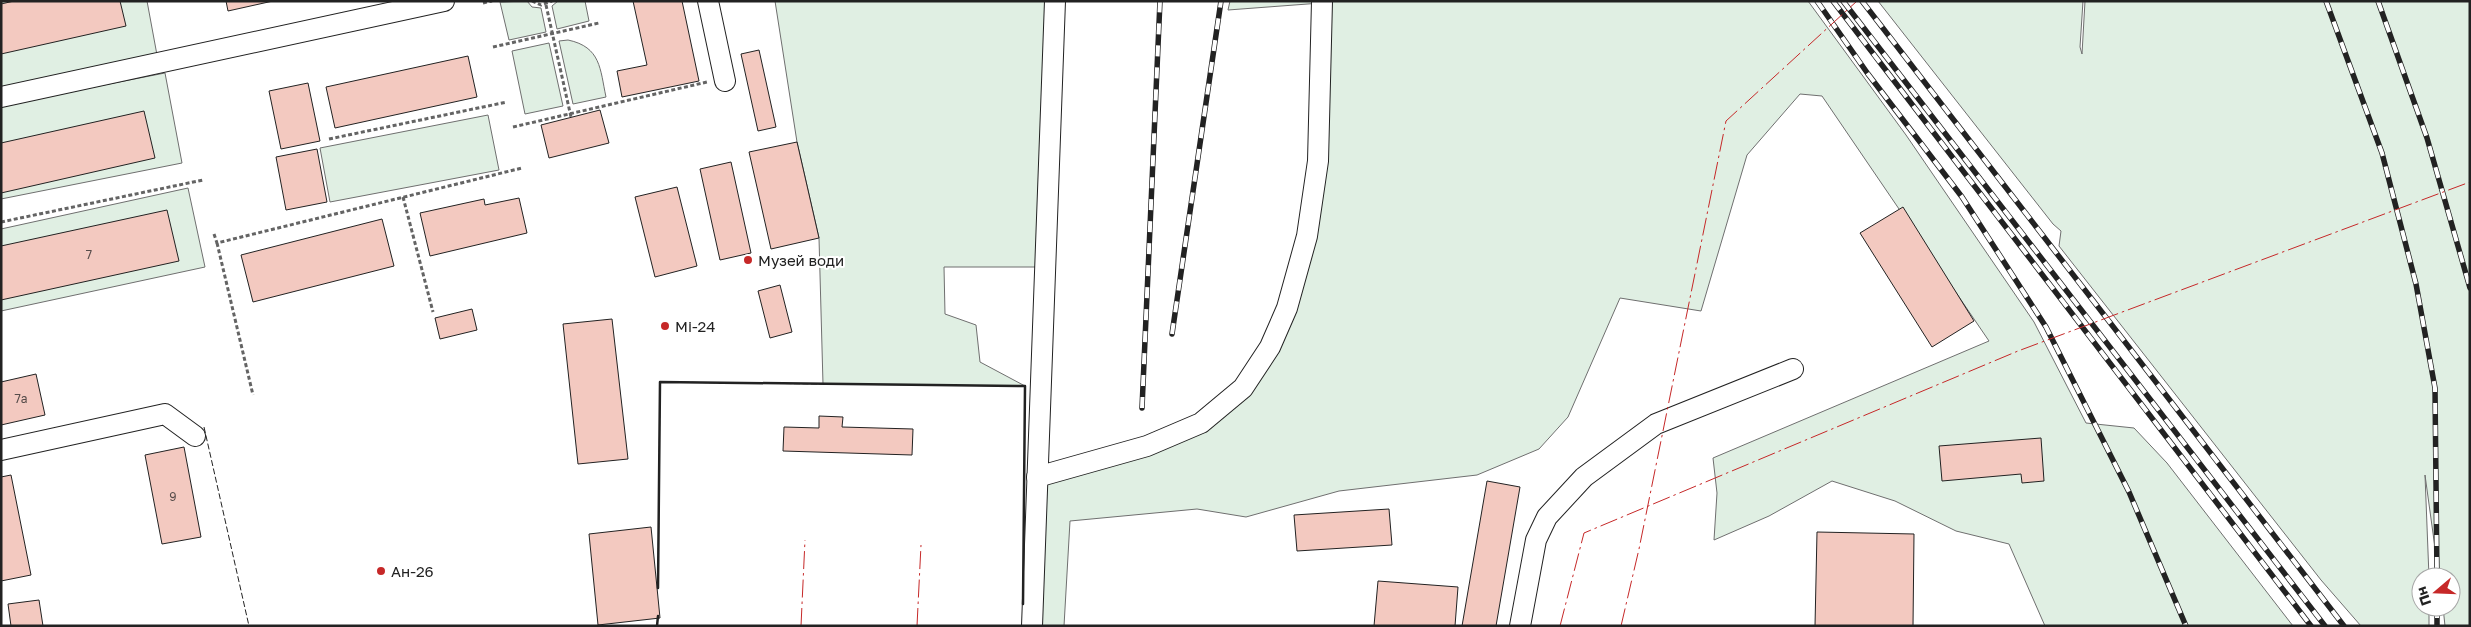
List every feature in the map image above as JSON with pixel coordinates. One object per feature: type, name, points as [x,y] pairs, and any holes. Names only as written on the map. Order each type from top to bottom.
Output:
[{"type":"lane","points":[[1,97],[444,1]]},
{"type":"lane","points":[[708,1],[725,80]]},
{"type":"lane","points":[[1032,626],[1056,1]]},
{"type":"lane","points":[[1038,476],[1147,446],[1201,423],[1243,388],[1270,346],[1287,308],[1307,236],[1318,161],[1322,1]]},
{"type":"lane","points":[[1520,626],[1536,540],[1547,517],[1584,477],[1656,424],[1793,369]]},
{"type":"lane","points":[[1,450],[165,414],[195,436]]},
{"type":"path","points":[[483,3],[492,1]]},
{"type":"path","points":[[532,1],[546,5],[552,1]]},
{"type":"path","points":[[546,5],[571,116]]},
{"type":"path","points":[[493,47],[599,23]]},
{"type":"path","points":[[512,127],[571,116],[725,80]]},
{"type":"path","points":[[329,139],[506,102]]},
{"type":"path","points":[[217,243],[522,168]]},
{"type":"path","points":[[1,222],[203,180]]},
{"type":"path","points":[[403,197],[433,312]]},
{"type":"path","points":[[214,234],[253,395]]},
{"type":"green space","points":[[1,1],[147,1],[157,55],[1,91]]},
{"type":"green space","points":[[527,1],[532,7],[541,8],[546,32],[509,40],[500,2]]},
{"type":"green space","points":[[558,1],[585,1],[589,21],[557,29],[552,6]]},
{"type":"green space","points":[[775,1],[1047,1],[1037,267],[944,267],[945,314],[976,325],[980,362],[1025,386],[823,384],[819,238],[797,142]]},
{"type":"green space","points":[[1230,1],[1808,1],[1906,135],[2034,322],[2086,423],[2134,428],[2167,463],[2293,626],[2045,626],[2009,544],[1956,531],[1895,501],[1832,481],[1769,516],[1714,540],[1717,493],[1713,458],[1989,341],[1822,96],[1800,94],[1747,155],[1701,311],[1620,298],[1568,417],[1539,449],[1477,475],[1339,491],[1246,517],[1197,509],[1070,521],[1064,626],[1038,626],[1037,477],[1147,446],[1230,399],[1265,355],[1315,184],[1321,3],[1228,10]]},
{"type":"green space","points":[[1878,1],[2083,1],[2080,47],[2082,54],[2085,1],[2470,1],[2470,626],[2445,626],[2444,617],[2461,617],[2461,567],[2438,567],[2425,475],[2429,567],[2411,567],[2411,617],[2429,617],[2429,626],[2361,626],[2321,580],[2059,246],[2061,231],[2053,224]]},
{"type":"green space","points":[[568,40],[579,43],[593,54],[600,69],[606,97],[573,104],[559,41]]},
{"type":"green space","points":[[549,43],[563,106],[525,114],[512,51]]},
{"type":"green space","points":[[165,73],[182,163],[1,199],[1,105]]},
{"type":"green space","points":[[488,115],[499,170],[330,202],[320,148]]},
{"type":"green space","points":[[188,188],[205,267],[1,311],[1,229]]},
{"type":"building","points":[[14,1],[120,1],[126,26],[1,54],[1,4]]},
{"type":"building","points":[[226,1],[273,1],[228,11]]},
{"type":"building","points":[[633,1],[682,1],[699,81],[622,97],[617,71],[647,65]]},
{"type":"building","points":[[759,50],[776,127],[758,131],[741,54]]},
{"type":"building","points":[[468,56],[477,97],[335,128],[326,87]]},
{"type":"building","points":[[308,83],[320,141],[281,149],[269,91]]},
{"type":"building","points":[[600,110],[609,143],[549,158],[541,125]]},
{"type":"building","points":[[144,111],[155,158],[1,193],[1,143]]},
{"type":"building","points":[[797,142],[819,238],[771,249],[749,152]]},
{"type":"building","points":[[317,149],[327,202],[286,210],[276,157]]},
{"type":"building","points":[[731,162],[751,253],[720,260],[700,169]]},
{"type":"building","points":[[677,187],[697,266],[655,277],[635,197]]},
{"type":"building","points":[[519,198],[527,233],[430,256],[420,213],[484,199],[485,205]]},
{"type":"building","points":[[1903,207],[1974,321],[1932,347],[1860,233]]},
{"type":"building","points":[[167,210],[179,261],[1,300],[1,246]]},
{"type":"building","points":[[382,219],[394,266],[253,302],[241,255]]},
{"type":"building","points":[[780,285],[792,332],[770,338],[758,291]]},
{"type":"building","points":[[472,309],[477,330],[440,339],[435,318]]},
{"type":"building","points":[[612,319],[628,459],[578,464],[563,324]]},
{"type":"building","points":[[36,374],[45,415],[1,425],[1,382]]},
{"type":"building","points":[[819,416],[843,417],[842,427],[913,429],[912,455],[783,451],[784,427],[819,428]]},
{"type":"building","points":[[2041,438],[2044,481],[2022,483],[2021,474],[1942,481],[1939,446]]},
{"type":"building","points":[[184,447],[201,537],[162,544],[145,455]]},
{"type":"building","points":[[11,475],[31,575],[1,581],[1,477]]},
{"type":"building","points":[[1487,481],[1520,487],[1496,626],[1462,626]]},
{"type":"building","points":[[1389,509],[1392,545],[1297,551],[1294,515]]},
{"type":"building","points":[[651,527],[660,618],[598,625],[589,534]]},
{"type":"building","points":[[1817,532],[1914,534],[1913,626],[1815,626]]},
{"type":"building","points":[[1378,581],[1458,587],[1455,626],[1374,626]]},
{"type":"building","points":[[39,600],[43,626],[11,626],[8,604]]},
{"type":"railway","points":[[1142,408],[1160,1]]},
{"type":"railway","points":[[1172,334],[1221,1]]},
{"type":"railway","points":[[1817,1],[1868,74],[1962,197],[2046,327],[2129,492],[2186,626]]},
{"type":"railway","points":[[1833,1],[2311,626]]},
{"type":"railway","points":[[1843,1],[2325,626]]},
{"type":"railway","points":[[1862,1],[2344,626]]},
{"type":"railway","points":[[2326,1],[2382,153],[2416,284],[2435,388],[2437,567]]},
{"type":"railway","points":[[2378,1],[2427,138],[2470,288]]},
{"type":"railway","points":[[2437,617],[2437,626]]},
{"type":"fence","points":[[658,588],[660,382],[823,384]]},
{"type":"fence","points":[[204,427],[249,626]]},
{"type":"fence","points":[[657,626],[658,616]]},
{"type":"wall","points":[[658,588],[660,382],[1025,386],[1023,604]]},
{"type":"wall","points":[[657,626],[658,616]]},
{"type":"power","points":[[1621,626],[1639,549],[1726,121],[1857,1]]},
{"type":"power","points":[[1560,626],[1584,533],[2018,351],[2470,182]]},
{"type":"power","points":[[801,626],[805,540]]},
{"type":"power","points":[[917,626],[921,545]]},
{"type":"place","name":"Музей води","points":[[748,260]]},
{"type":"place","name":"Мі-24","points":[[665,326]]},
{"type":"place","name":"Ан-26","points":[[381,571]]}]
